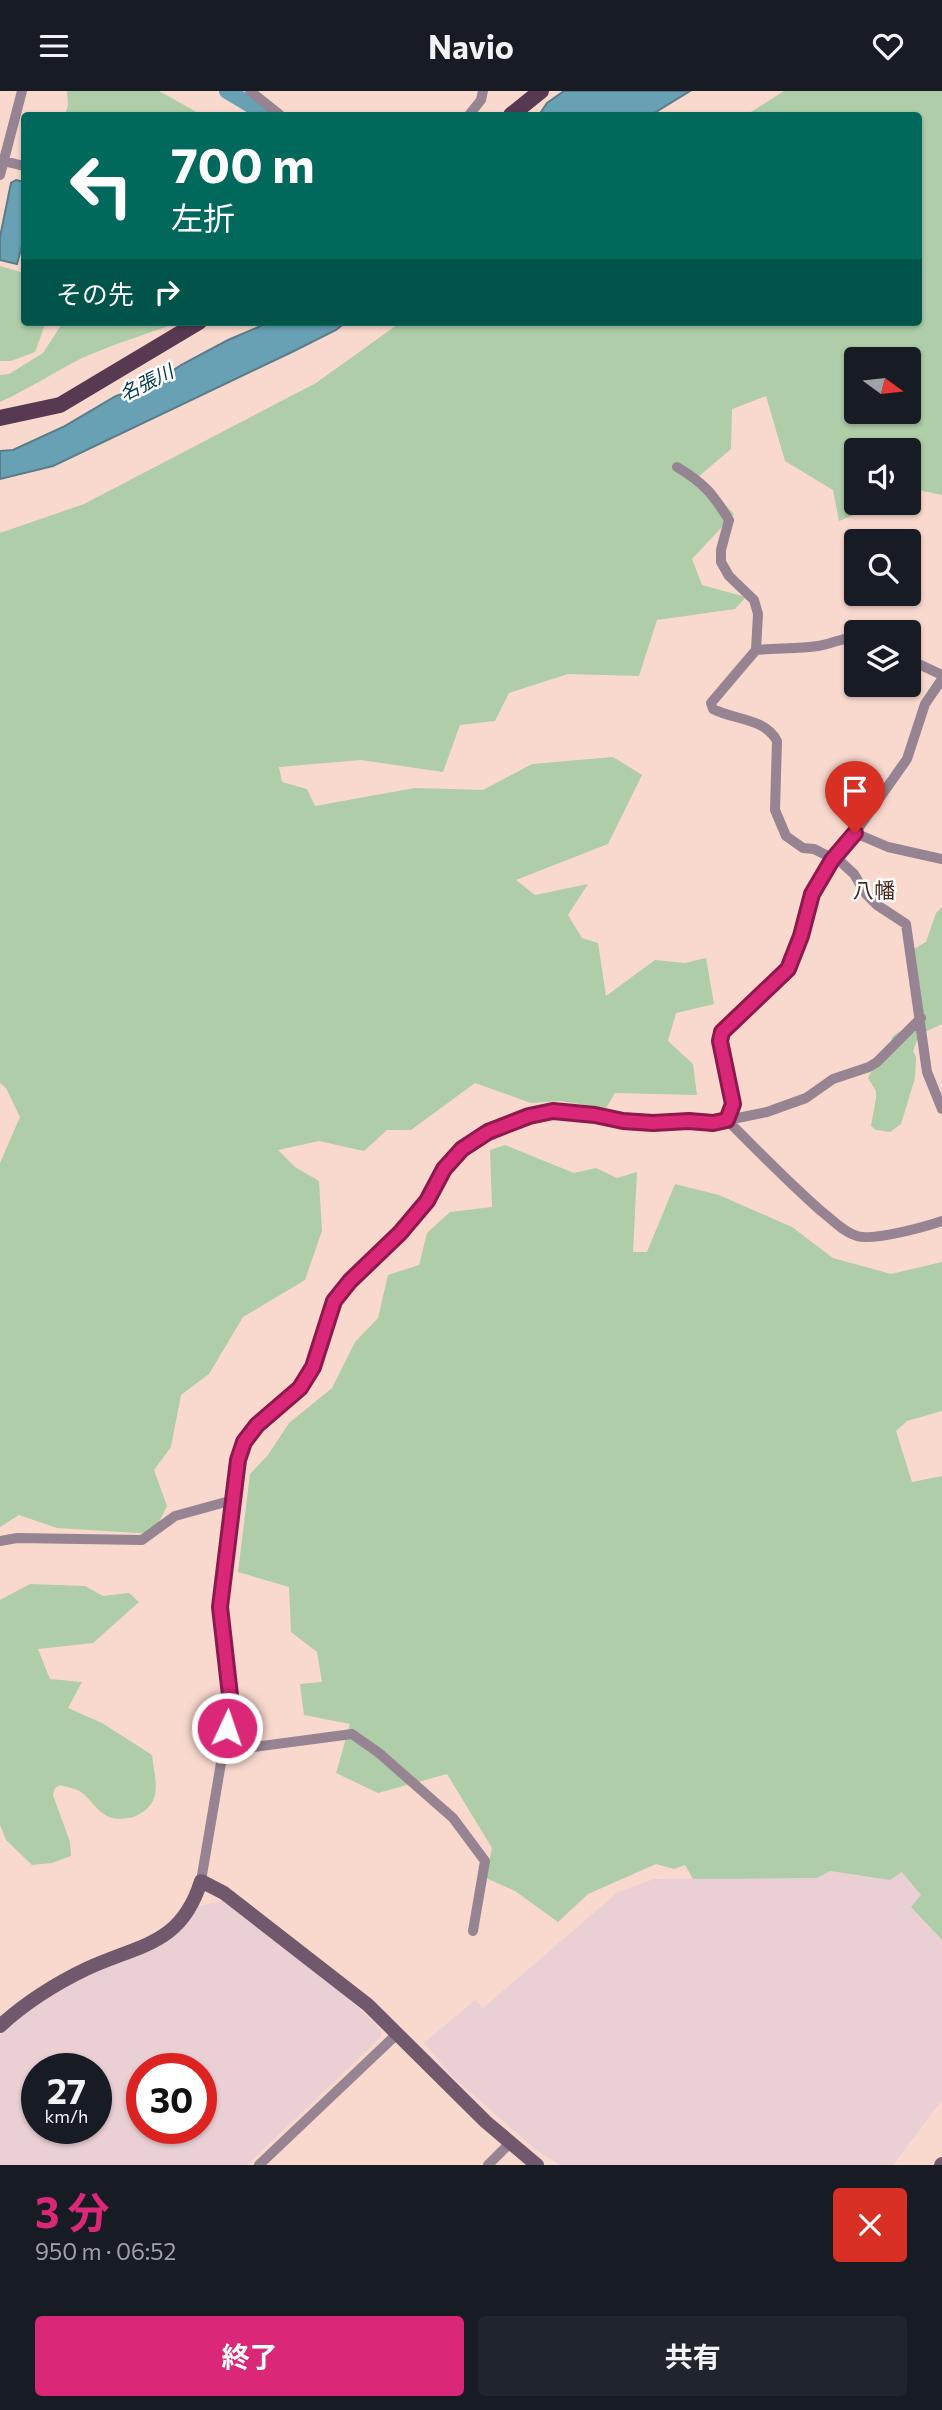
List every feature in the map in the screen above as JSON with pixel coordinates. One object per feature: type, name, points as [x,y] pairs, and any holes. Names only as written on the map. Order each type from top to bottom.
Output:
[{"type":"main road","points":[[515,112],[541,91]]},
{"type":"main road","points":[[0,418],[60,405],[193,326]]},
{"type":"street","points":[[0,175],[22,91]]},
{"type":"street","points":[[250,91],[276,112]]},
{"type":"street","points":[[471,112],[481,100],[483,91]]},
{"type":"street","points":[[2,160],[21,165]]},
{"type":"street","points":[[677,467],[699,480],[712,493],[729,520],[721,550],[721,562],[729,576],[754,600],[758,614],[756,650],[710,703],[713,709],[719,712],[762,725],[772,732],[777,741],[775,810],[779,825],[786,836],[803,849],[814,849],[842,863],[854,874],[866,894],[877,905],[906,924],[927,1072],[942,1109]]},
{"type":"street","points":[[756,650],[814,647],[844,637]]},
{"type":"street","points":[[727,1120],[733,1104],[720,1041],[722,1032],[788,969],[801,936],[812,894],[832,860],[855,833],[907,759],[925,704],[942,677],[921,666]]},
{"type":"street","points":[[855,833],[888,847],[942,859]]},
{"type":"street","points":[[0,2026],[20,2009],[66,1979],[166,1934],[176,1927],[191,1907],[201,1881],[231,1704],[220,1607],[238,1460],[244,1442],[257,1425],[300,1388],[313,1367],[334,1301],[427,1201],[444,1169],[462,1149],[488,1132],[529,1116],[553,1111],[653,1123],[713,1123],[767,1112],[806,1098],[833,1079],[869,1067],[921,1018]]},
{"type":"street","points":[[727,1120],[795,1188],[857,1237],[918,1229],[942,1221]]},
{"type":"street","points":[[0,1541],[17,1538],[142,1540],[175,1516],[233,1500]]},
{"type":"street","points":[[224,1751],[352,1734],[379,1753],[453,1818],[485,1861],[474,1931]]},
{"type":"street","points":[[201,1881],[225,1893],[348,1988],[398,2033],[448,2086],[537,2165]]},
{"type":"street","points":[[259,2165],[398,2033]]},
{"type":"street","points":[[488,2165],[510,2143]]},
{"type":"shaded area","points":[[830,1871],[890,1880],[902,1872],[922,1895],[911,1907],[942,1940],[942,2100],[893,2165],[560,2165],[536,2150],[452,2076],[424,2043],[475,2000],[483,2008],[618,1892],[654,1879],[816,1878]]},
{"type":"shaded area","points":[[222,1901],[345,1995],[381,2030],[381,2037],[247,2165],[0,2165],[0,2036],[30,2009],[67,1985],[154,1949],[174,1936],[199,1906]]},
{"type":"green space","points":[[67,91],[159,91],[197,112],[66,112]]},
{"type":"green space","points":[[784,91],[942,91],[942,495],[921,491],[921,438],[844,438],[844,515],[854,515],[839,521],[833,490],[785,461],[766,396],[732,409],[731,449],[698,477],[734,514],[692,559],[702,585],[746,597],[735,609],[657,620],[639,676],[568,674],[509,693],[495,721],[460,725],[443,772],[361,760],[279,767],[282,782],[307,789],[315,806],[415,788],[483,790],[532,764],[613,757],[642,775],[608,844],[516,880],[535,895],[588,884],[568,915],[582,938],[598,943],[606,996],[655,960],[685,963],[706,958],[714,1004],[676,1013],[668,1041],[693,1064],[697,1095],[615,1093],[606,1108],[560,1101],[531,1103],[475,1083],[411,1130],[387,1130],[364,1151],[319,1141],[278,1150],[295,1167],[319,1181],[322,1231],[305,1280],[243,1317],[209,1374],[181,1395],[171,1447],[154,1470],[167,1506],[153,1534],[57,1528],[19,1515],[0,1527],[0,1163],[20,1117],[6,1088],[0,1083],[0,533],[84,504],[316,383],[395,326],[922,326],[922,112],[751,112]]},
{"type":"green space","points":[[0,266],[21,272],[21,326],[45,326],[35,352],[11,361],[0,361]]},
{"type":"green space","points":[[60,326],[168,326],[82,358],[0,402],[0,375],[9,374],[43,353]]},
{"type":"green space","points":[[942,907],[942,1024],[918,1038],[913,1051],[916,1057],[915,1078],[901,1124],[890,1132],[876,1130],[871,1126],[876,1091],[868,1078],[887,1058],[892,1037],[918,1024],[914,949],[926,942],[936,913]]},
{"type":"green space","points":[[505,1145],[574,1173],[596,1168],[617,1178],[637,1172],[633,1252],[647,1252],[675,1184],[719,1195],[792,1227],[833,1258],[891,1274],[942,1262],[942,1411],[907,1421],[896,1431],[912,1482],[942,1476],[942,1940],[911,1907],[921,1895],[902,1872],[890,1880],[830,1871],[817,1878],[693,1879],[685,1865],[674,1869],[656,1864],[588,1894],[558,1922],[515,1891],[486,1878],[492,1848],[447,1774],[378,1793],[336,1773],[350,1724],[304,1715],[300,1684],[322,1682],[317,1652],[291,1632],[289,1587],[238,1572],[250,1474],[268,1455],[289,1423],[332,1388],[355,1342],[378,1318],[388,1275],[419,1265],[427,1233],[450,1212],[492,1207],[490,1150]]},
{"type":"green space","points":[[30,1584],[85,1586],[103,1596],[129,1593],[139,1602],[93,1643],[38,1649],[50,1679],[82,1682],[68,1708],[102,1723],[152,1755],[156,1782],[151,1804],[136,1816],[122,1819],[105,1815],[79,1791],[60,1785],[55,1788],[53,1795],[70,1842],[71,1856],[52,1863],[32,1865],[6,1840],[0,1825],[0,1600]]},
{"type":"water","points":[[564,91],[690,91],[656,112],[541,112],[547,103]]},
{"type":"water","points":[[21,181],[21,249],[17,264],[0,260],[0,237],[11,183]]},
{"type":"water","points":[[261,326],[341,326],[53,466],[0,479],[0,451],[13,450],[63,427],[116,396],[153,384],[181,365]]},
{"type":"waterway","points":[[227,91],[262,112]]},
{"type":"district","name":"八幡","points":[[874,889]]},
{"type":"route","points":[[227,1728],[231,1704],[220,1607],[238,1460],[244,1442],[257,1425],[300,1388],[313,1367],[334,1301],[427,1201],[444,1169],[462,1149],[488,1132],[529,1116],[553,1111],[653,1123],[713,1123],[727,1120],[733,1104],[720,1041],[722,1032],[768,991],[788,969],[801,936],[812,894],[832,860],[855,833]]},
{"type":"water label","name":"名張川","points":[[146,382]]}]
